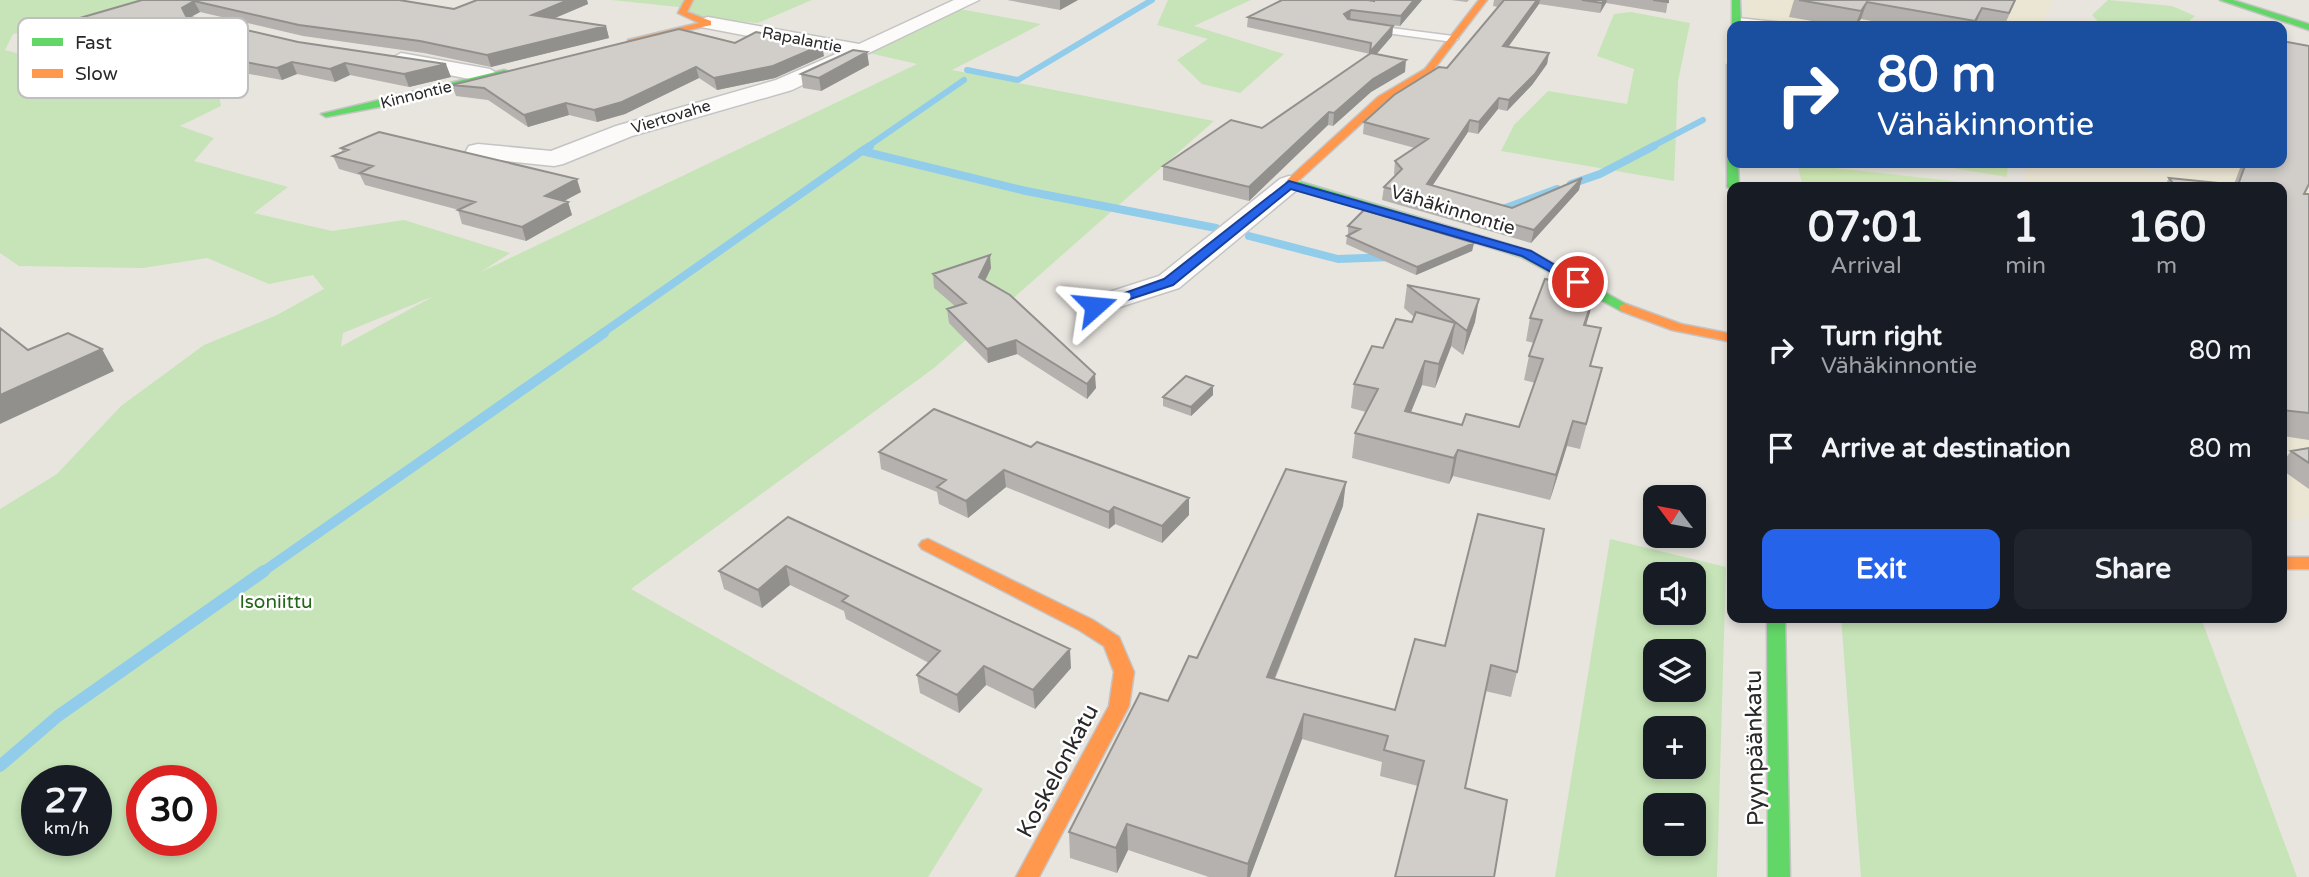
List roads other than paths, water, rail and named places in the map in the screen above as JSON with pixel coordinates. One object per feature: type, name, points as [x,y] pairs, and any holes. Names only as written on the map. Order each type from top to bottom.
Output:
[{"type":"street","points":[[689,0],[682,13],[708,23]]},
{"type":"street","name":"Rapalantie","points":[[708,23],[861,51],[969,0]]},
{"type":"street","points":[[1095,306],[1169,282],[1289,184],[1382,99],[1428,71],[1483,0]]},
{"type":"street","points":[[1736,0],[1738,21]]},
{"type":"street","points":[[2224,0],[2309,27]]},
{"type":"street","points":[[618,45],[708,23]]},
{"type":"street","name":"Viertovahe","points":[[478,151],[554,159],[624,131],[784,85],[861,51]]},
{"type":"street","points":[[375,56],[424,62],[490,76]]},
{"type":"street","name":"Kinnontie","points":[[326,114],[396,101],[516,70]]},
{"type":"street","name":"Vähäkinnontie","points":[[1289,184],[1526,254],[1616,304],[1677,327],[1727,337]]},
{"type":"street","name":"Koskelonkatu","points":[[928,545],[1086,625],[1111,642],[1124,672],[1119,706],[1027,877]]},
{"type":"street","points":[[2287,564],[2309,562]]},
{"type":"street","name":"Pyynpäänkatu","points":[[1776,623],[1779,877]]},
{"type":"lane","points":[[1351,26],[1453,39]]},
{"type":"waterway","points":[[967,70],[1018,80],[1152,0]]},
{"type":"waterway","points":[[867,147],[964,80]]},
{"type":"waterway","points":[[1651,147],[1703,120]]},
{"type":"waterway","points":[[862,151],[870,146]]},
{"type":"waterway","points":[[1571,184],[1600,174],[1654,146]]},
{"type":"waterway","points":[[601,334],[862,151]]},
{"type":"waterway","points":[[862,151],[1026,191],[1216,228]]},
{"type":"waterway","points":[[1495,212],[1557,189]]},
{"type":"waterway","points":[[1249,236],[1338,259],[1392,257]]},
{"type":"waterway","points":[[261,573],[604,333]]},
{"type":"waterway","points":[[0,766],[58,716],[264,571]]},
{"type":"park label","name":"Isoniittu","points":[[276,602]]}]
